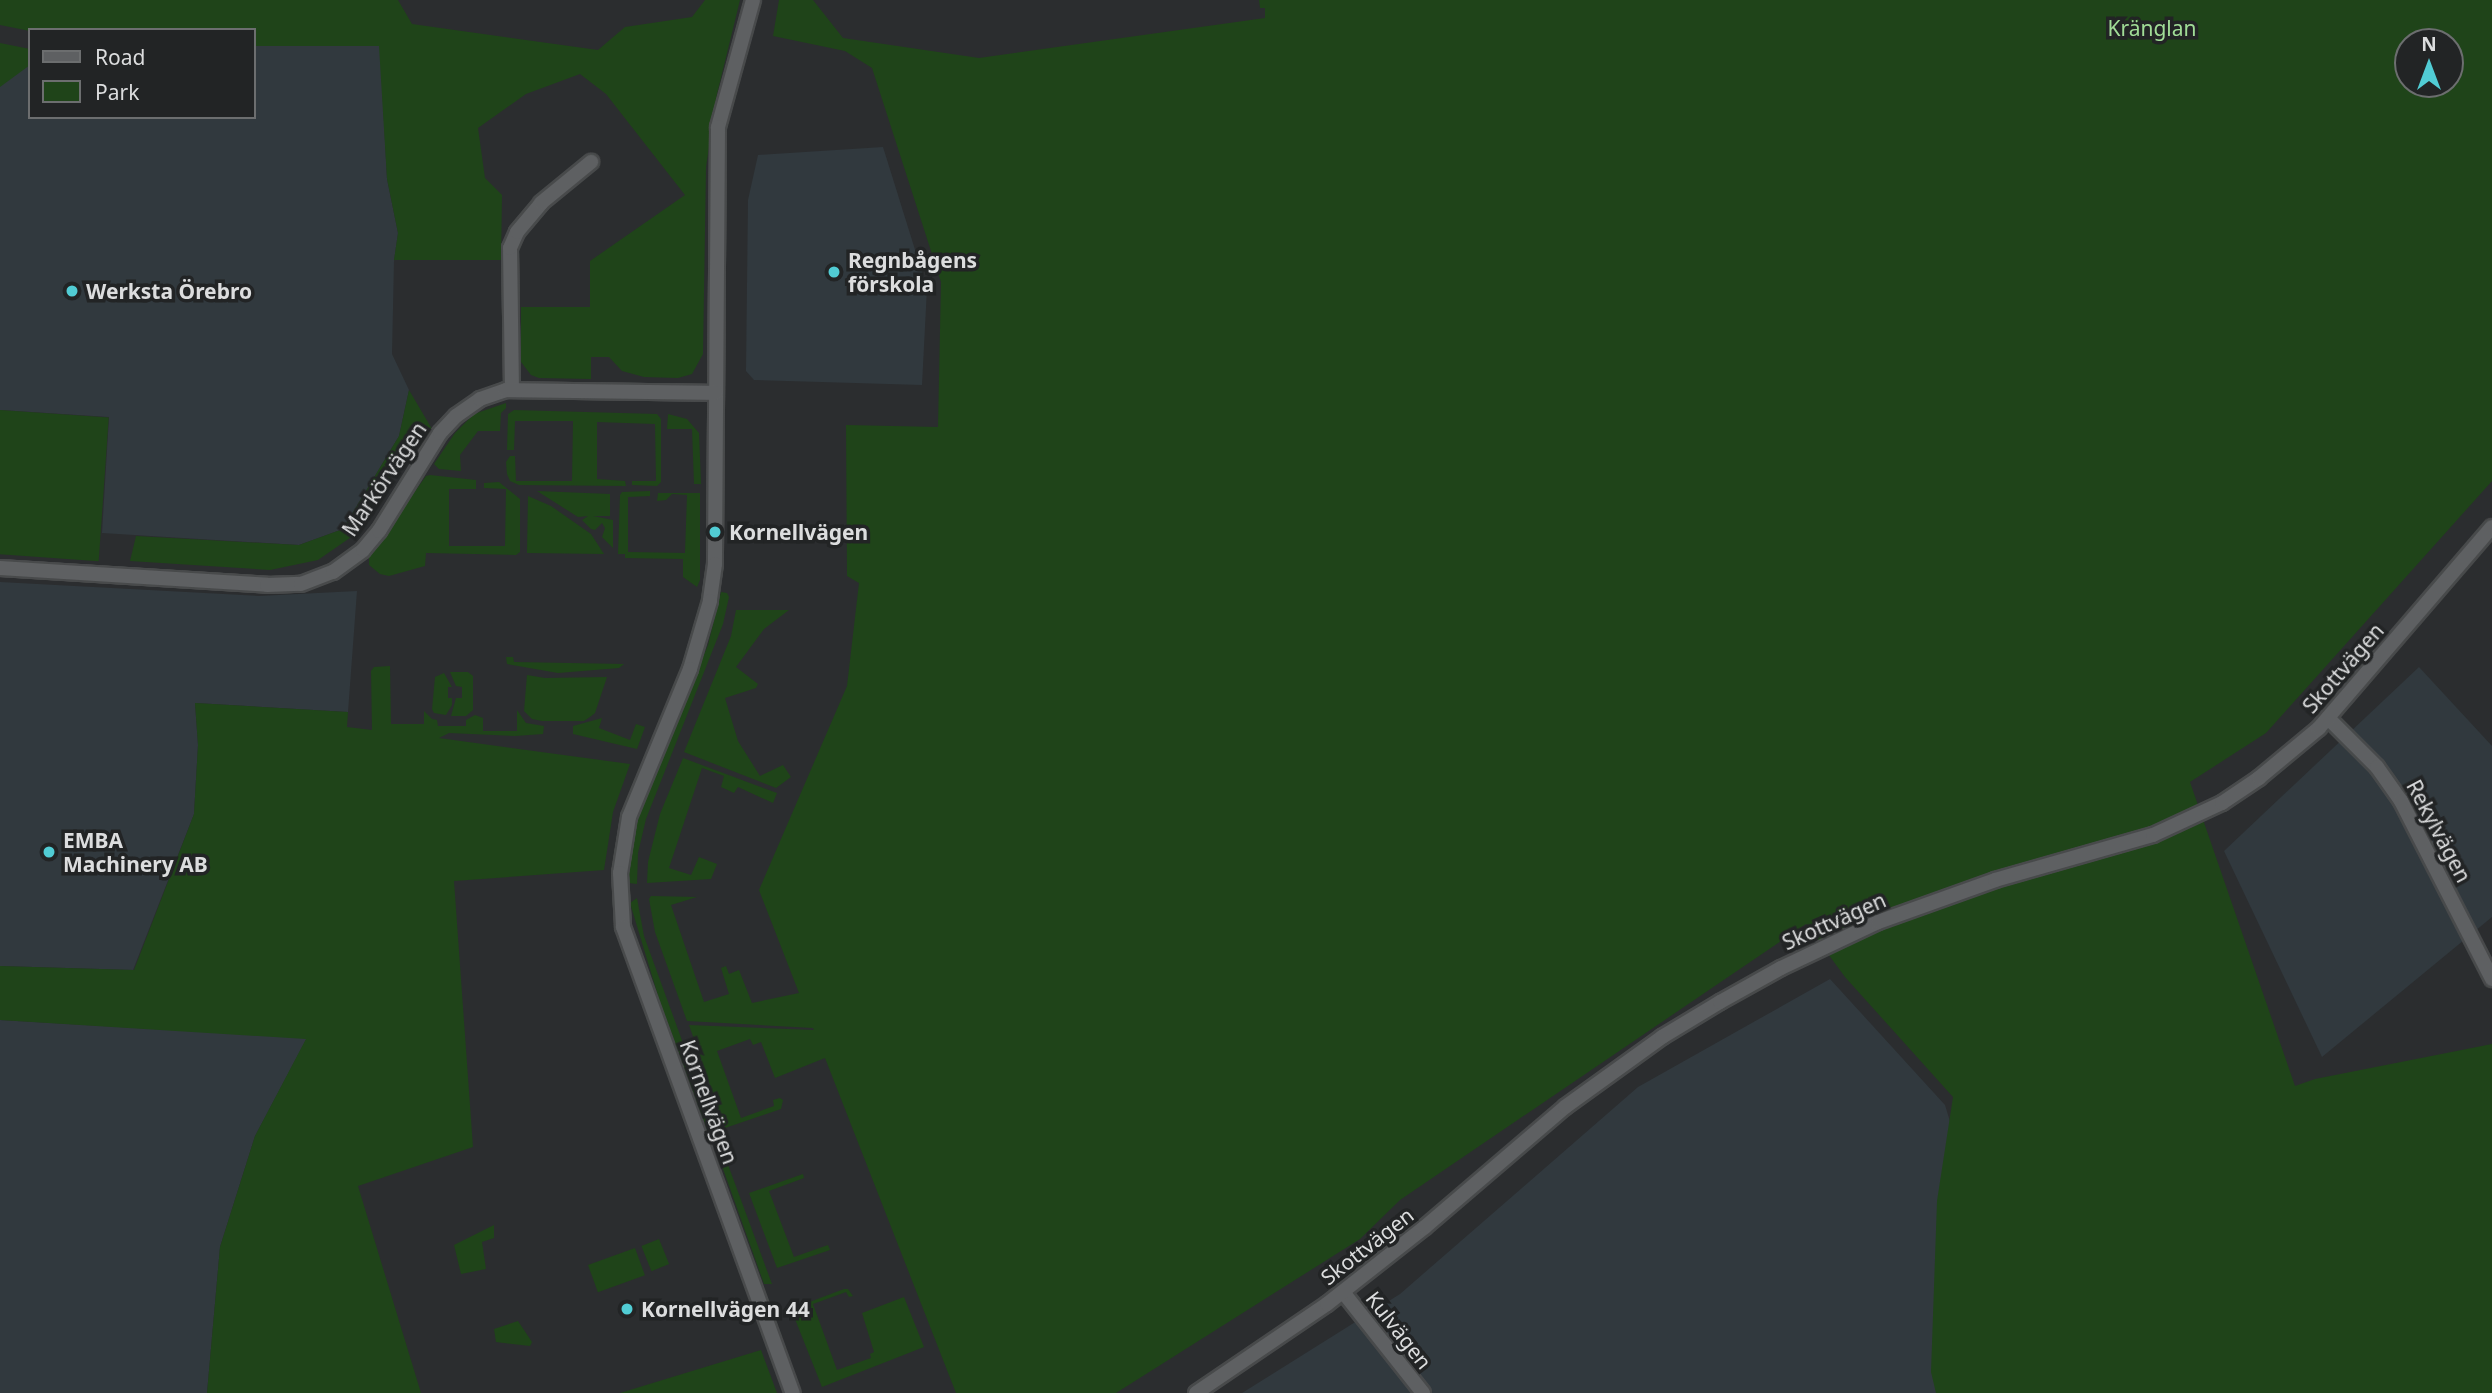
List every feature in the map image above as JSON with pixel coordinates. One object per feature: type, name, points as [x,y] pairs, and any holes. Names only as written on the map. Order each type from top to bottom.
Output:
[{"type":"street","name":"Kornellvägen","points":[[752,0],[718,127],[715,564],[710,601],[690,669],[629,817],[620,873],[624,927],[793,1393]]},
{"type":"street","points":[[512,390],[510,248],[517,232],[541,203],[591,162]]},
{"type":"street","name":"Markörvägen","points":[[0,568],[279,586],[312,581],[344,565],[372,541],[448,424],[481,399],[512,390],[716,393]]},
{"type":"street","name":"Skottvägen","points":[[1196,1393],[1343,1292],[1425,1227],[1565,1107],[1662,1037],[1720,1002],[1793,962],[1878,922],[1995,880],[2153,835],[2222,803],[2259,778],[2328,718],[2492,527]]},
{"type":"street","name":"Rekylvägen","points":[[2328,718],[2377,767],[2402,801],[2492,979]]},
{"type":"street","name":"Kulvägen","points":[[1343,1292],[1423,1393]]},
{"type":"shaded area","points":[[256,46],[380,46],[387,179],[398,233],[394,261],[392,354],[409,390],[399,436],[343,529],[299,545],[102,533],[109,417],[0,410],[0,72],[28,65],[28,119],[256,119]]},
{"type":"shaded area","name":"Regnbågens förskola","points":[[883,147],[927,288],[922,385],[754,380],[746,371],[748,200],[758,155]]},
{"type":"shaded area","points":[[0,582],[259,596],[357,591],[348,712],[195,703],[198,745],[194,814],[133,970],[0,966]]},
{"type":"shaded area","points":[[2419,667],[2492,746],[2492,917],[2322,1057],[2224,851]]},
{"type":"shaded area","points":[[1830,979],[1945,1105],[2033,1393],[1242,1393],[1400,1294],[1638,1087]]},
{"type":"shaded area","points":[[0,1020],[307,1038],[255,1136],[220,1247],[207,1393],[0,1393]]},
{"type":"green space","points":[[0,0],[398,0],[412,24],[598,50],[625,27],[692,17],[705,0],[740,0],[717,94],[706,167],[703,354],[692,374],[678,378],[644,377],[622,371],[609,357],[591,357],[591,379],[539,378],[531,375],[521,362],[521,307],[590,307],[590,261],[685,195],[606,94],[580,74],[526,94],[478,128],[485,178],[502,195],[501,260],[394,260],[398,233],[387,179],[379,46],[256,46],[256,28],[28,28],[28,31],[0,25]]},
{"type":"green space","name":"Kränglan","points":[[779,0],[813,0],[843,38],[979,58],[1265,18],[1265,8],[1260,8],[1259,0],[2492,0],[2492,481],[2266,733],[2190,782],[2295,1086],[2315,1079],[2492,1044],[2492,1393],[1936,1393],[1931,1372],[1937,1201],[1953,1097],[1845,977],[1806,924],[1400,1200],[1360,1239],[1116,1393],[956,1393],[825,1058],[775,1078],[761,1042],[753,1045],[750,1039],[717,1051],[741,1118],[774,1106],[773,1100],[783,1100],[781,1109],[725,1128],[689,1025],[814,1030],[813,1028],[687,1021],[655,932],[649,899],[651,896],[697,897],[671,905],[704,1002],[729,994],[721,968],[726,966],[729,974],[739,970],[752,1003],[799,993],[759,890],[847,686],[859,583],[847,576],[846,425],[938,427],[941,282],[872,68],[845,51],[773,36]]},
{"type":"green space","points":[[0,43],[28,49],[28,66],[0,87]]},
{"type":"green space","points":[[409,390],[432,429],[415,435],[357,533],[318,560],[270,570],[130,561],[136,536],[299,545],[343,529],[399,436]]},
{"type":"green space","points":[[506,403],[506,408],[501,413],[500,431],[478,431],[460,455],[461,471],[439,469],[434,464],[455,433],[474,414]]},
{"type":"green space","points":[[0,410],[109,418],[99,561],[0,554]]},
{"type":"green space","points":[[514,410],[657,414],[661,419],[661,482],[657,486],[632,485],[632,481],[656,481],[655,424],[597,422],[597,479],[625,481],[626,486],[519,485],[510,481],[506,462],[510,456],[515,456],[516,481],[572,481],[573,421],[515,421],[514,450],[507,450],[508,414]]},
{"type":"green space","points":[[668,414],[687,419],[699,433],[701,484],[694,484],[692,429],[667,429]]},
{"type":"green space","points":[[426,476],[476,480],[476,489],[449,489],[449,546],[505,546],[506,489],[484,488],[484,483],[499,482],[520,499],[520,552],[516,555],[426,553],[425,566],[389,576],[380,574],[369,565],[369,556]]},
{"type":"green space","points":[[537,491],[610,494],[610,516],[593,516],[613,520],[613,548],[602,537],[605,528],[602,523],[595,530],[591,529],[582,520],[588,516],[578,517]]},
{"type":"green space","points":[[650,491],[650,496],[628,497],[628,552],[685,553],[687,495],[672,494],[666,500],[657,501],[658,493],[700,493],[700,580],[697,587],[683,577],[683,559],[625,558],[625,554],[618,554],[620,495],[622,492]]},
{"type":"green space","points":[[528,496],[551,506],[591,534],[604,554],[527,553]]},
{"type":"green space","points":[[721,592],[727,593],[729,597],[723,624],[646,819],[638,853],[637,884],[629,883],[629,860],[639,814],[708,645]]},
{"type":"green space","points":[[736,610],[789,610],[764,629],[736,667],[758,684],[756,688],[725,698],[738,741],[760,776],[783,765],[791,777],[776,788],[684,752],[731,636]]},
{"type":"green space","points":[[506,657],[513,657],[514,662],[624,664],[619,668],[558,673],[507,664]]},
{"type":"green space","points":[[390,666],[391,724],[424,724],[424,711],[437,720],[438,726],[466,726],[466,720],[475,715],[483,718],[483,731],[517,731],[517,710],[526,723],[544,726],[543,734],[515,736],[449,733],[439,738],[630,764],[613,812],[604,870],[454,881],[473,1147],[358,1186],[421,1393],[207,1393],[220,1247],[255,1136],[306,1039],[0,1020],[0,966],[134,970],[194,814],[198,745],[195,703],[348,712],[347,727],[372,730],[371,671],[374,667]]},
{"type":"green space","points":[[450,672],[468,672],[473,676],[473,710],[466,716],[451,716],[456,698],[462,698],[462,687],[456,686]]},
{"type":"green space","points":[[444,673],[452,687],[448,687],[448,698],[452,698],[452,705],[446,715],[434,713],[432,709],[435,677]]},
{"type":"green space","points":[[527,675],[545,678],[607,677],[595,713],[590,717],[584,721],[542,721],[532,719],[524,711]]},
{"type":"green space","points":[[602,718],[599,728],[630,740],[636,724],[645,727],[637,749],[573,734],[573,726]]},
{"type":"green space","points":[[683,758],[777,793],[773,803],[738,787],[734,793],[721,787],[724,776],[702,768],[669,868],[691,875],[699,857],[717,864],[711,879],[647,883],[648,862],[660,814]]},
{"type":"green space","points":[[637,898],[644,936],[719,1142],[711,1140],[659,999],[630,903]]},
{"type":"green space","points":[[725,1159],[772,1284],[764,1284],[722,1166]]},
{"type":"green space","points":[[803,1174],[804,1178],[769,1191],[794,1257],[828,1245],[830,1250],[777,1268],[749,1193]]},
{"type":"green space","points":[[494,1225],[494,1238],[482,1242],[486,1269],[461,1274],[454,1245]]},
{"type":"green space","points":[[659,1239],[669,1264],[651,1271],[641,1246]]},
{"type":"green space","points":[[635,1248],[645,1275],[598,1292],[588,1265]]},
{"type":"green space","points":[[848,1289],[853,1296],[849,1297],[846,1292],[813,1304],[837,1370],[871,1358],[870,1354],[874,1352],[862,1313],[904,1297],[924,1347],[822,1387],[791,1309]]},
{"type":"green space","points":[[518,1321],[532,1342],[530,1346],[496,1342],[494,1329]]},
{"type":"green space","points":[[761,1350],[777,1393],[620,1393]]},
{"type":"place","name":"Regnbågens förskola","points":[[834,272]]},
{"type":"place","name":"Werksta Örebro","points":[[72,291]]},
{"type":"place","name":"Kornellvägen","points":[[715,532]]},
{"type":"place","name":"EMBA Machinery AB","points":[[49,852]]},
{"type":"place","name":"Kornellvägen 44","points":[[627,1309]]}]
